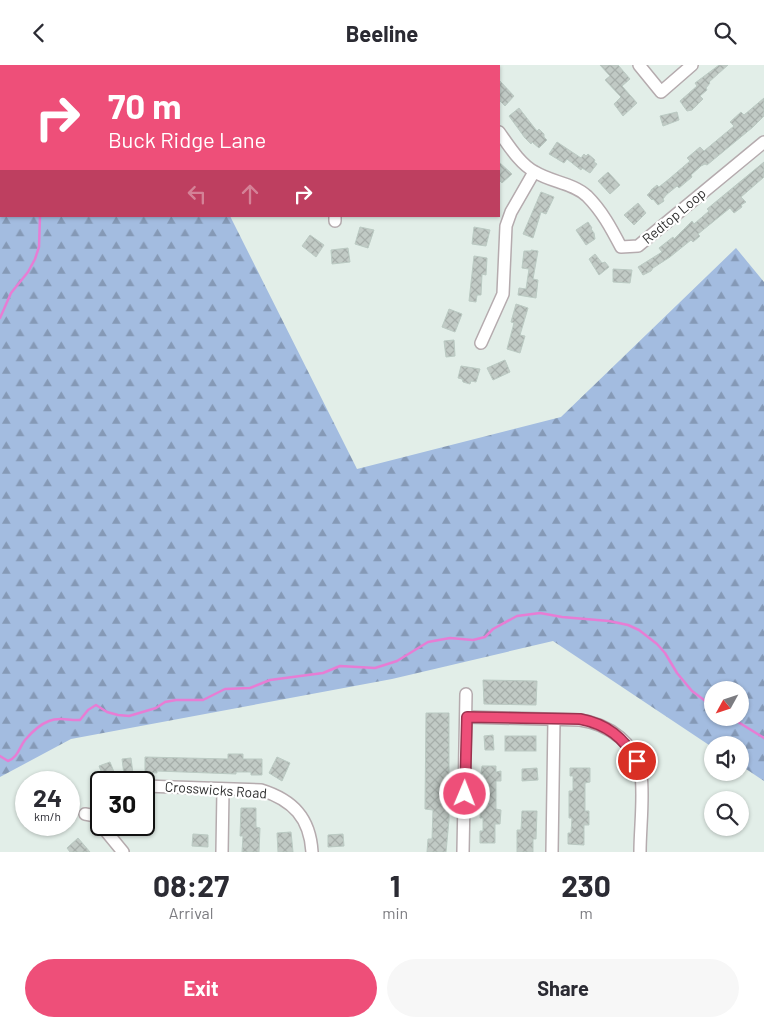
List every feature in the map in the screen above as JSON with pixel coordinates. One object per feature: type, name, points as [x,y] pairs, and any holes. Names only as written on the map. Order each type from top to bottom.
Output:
[{"type":"street","points":[[639,65],[661,92],[692,65]]},
{"type":"street","name":"Redtop Loop","points":[[500,134],[518,158],[534,172],[565,184],[585,195],[604,215],[621,247],[638,246],[764,142]]},
{"type":"street","points":[[481,343],[503,294],[506,226],[511,212],[534,172]]},
{"type":"street","points":[[463,852],[466,694]]},
{"type":"street","points":[[467,717],[580,719],[593,722],[611,730],[630,748],[637,761],[641,775],[640,852]]},
{"type":"street","points":[[552,852],[554,720]]},
{"type":"street","name":"Crosswicks Road","points":[[155,787],[261,790],[275,795],[298,811],[309,830],[312,852]]},
{"type":"street","points":[[222,852],[223,790]]},
{"type":"street","points":[[85,814],[90,815]]},
{"type":"street","points":[[110,836],[123,852]]},
{"type":"green space","points":[[0,217],[231,217],[357,469],[561,417],[736,248],[764,282],[764,781],[749,771],[749,736],[704,736],[704,742],[553,641],[392,679],[71,739],[0,777]]},
{"type":"building","points":[[600,65],[618,65],[630,79],[622,86],[637,103],[623,116],[614,104],[621,97],[605,80],[610,76]]},
{"type":"building","points":[[719,65],[728,65],[709,82],[707,90],[700,96],[703,99],[692,110],[687,111],[680,101],[697,86],[695,83]]},
{"type":"building","points":[[500,81],[514,96],[505,106],[500,101]]},
{"type":"building","points":[[764,98],[764,116],[707,165],[701,166],[679,188],[677,186],[666,195],[663,199],[664,201],[658,205],[647,195],[657,185],[659,187],[690,161],[687,158],[700,147],[704,151],[734,126],[730,122],[741,112],[744,115]]},
{"type":"building","points":[[519,108],[537,131],[539,129],[544,134],[547,140],[539,148],[525,138],[509,116]]},
{"type":"building","points":[[677,112],[679,120],[663,126],[660,116]]},
{"type":"building","points":[[557,142],[581,158],[584,154],[586,156],[588,154],[597,164],[590,173],[582,168],[581,170],[567,159],[564,163],[549,154]]},
{"type":"building","points":[[764,162],[764,177],[741,197],[746,202],[741,205],[742,207],[734,213],[730,208],[698,234],[700,236],[693,242],[691,240],[643,275],[638,267],[662,252],[659,248],[673,237],[674,239],[692,221],[694,224],[709,211],[707,209]]},
{"type":"building","points":[[500,163],[512,174],[502,183],[500,181]]},
{"type":"building","points":[[608,172],[620,185],[610,194],[598,181]]},
{"type":"building","points":[[541,192],[554,197],[546,214],[541,212],[533,238],[523,234]]},
{"type":"building","points":[[638,203],[646,213],[634,225],[624,215]]},
{"type":"building","points":[[588,222],[595,239],[586,245],[576,230]]},
{"type":"building","points":[[360,227],[374,230],[368,248],[355,244]]},
{"type":"building","points":[[474,227],[490,230],[486,246],[472,244]]},
{"type":"building","points":[[310,235],[324,245],[316,257],[302,246]]},
{"type":"building","points":[[348,248],[350,262],[332,264],[331,250]]},
{"type":"building","points":[[524,251],[538,251],[533,279],[538,280],[536,298],[518,295],[519,288],[526,289],[529,269],[522,268]]},
{"type":"building","points":[[595,254],[602,263],[605,262],[609,267],[599,275],[589,259]]},
{"type":"building","points":[[474,256],[487,258],[486,275],[482,274],[481,295],[477,295],[476,302],[469,301]]},
{"type":"building","points":[[613,269],[632,270],[630,283],[613,282]]},
{"type":"building","points":[[516,304],[528,308],[520,335],[525,336],[520,353],[507,349],[514,323],[511,322]]},
{"type":"building","points":[[449,309],[462,314],[455,332],[442,327]]},
{"type":"building","points":[[454,340],[455,356],[446,357],[444,341]]},
{"type":"building","points":[[505,360],[510,372],[493,380],[487,368]]},
{"type":"building","points":[[461,366],[480,369],[476,382],[471,381],[470,384],[458,378]]},
{"type":"building","points":[[483,680],[537,681],[536,705],[484,704]]},
{"type":"building","points":[[426,713],[449,713],[449,820],[446,852],[427,852],[428,839],[432,839],[433,810],[425,809]]},
{"type":"building","points":[[493,735],[494,750],[485,750],[484,736]]},
{"type":"building","points":[[505,736],[536,736],[536,751],[505,751]]},
{"type":"building","points":[[228,754],[243,754],[243,759],[262,759],[262,775],[251,775],[251,772],[236,772],[236,774],[157,771],[157,773],[155,771],[145,771],[145,757],[228,759]]},
{"type":"building","points":[[277,757],[290,763],[282,781],[269,773]]},
{"type":"building","points":[[131,758],[133,771],[124,771],[122,759]]},
{"type":"building","points":[[110,762],[114,771],[101,771],[99,766]]},
{"type":"building","points":[[482,766],[496,766],[496,772],[501,771],[501,781],[496,781],[496,809],[501,810],[500,824],[495,824],[495,843],[480,843],[480,831],[483,831],[483,818],[480,818],[481,789],[484,789],[484,774],[481,774]]},
{"type":"building","points":[[537,768],[538,780],[522,781],[522,769]]},
{"type":"building","points":[[570,768],[590,768],[590,782],[585,783],[585,811],[589,811],[589,825],[584,825],[584,845],[568,844],[568,833],[571,833],[572,818],[569,818],[569,791],[573,791],[573,776],[570,776]]},
{"type":"building","points":[[241,808],[256,808],[256,827],[260,828],[259,852],[242,852],[243,836],[240,836]]},
{"type":"building","points":[[522,811],[537,811],[536,839],[533,839],[533,852],[517,852],[517,830],[521,830]]},
{"type":"building","points":[[291,832],[293,852],[278,852],[277,833]]},
{"type":"building","points":[[193,834],[208,835],[208,847],[192,846]]},
{"type":"building","points":[[343,834],[344,846],[328,847],[328,835]]},
{"type":"building","points":[[78,838],[90,852],[70,852],[67,848]]},
{"type":"waterway","points":[[0,318],[11,293],[28,272],[35,259],[39,247],[40,217]]},
{"type":"waterway","points":[[0,756],[8,761],[16,755],[25,740],[43,724],[57,719],[80,720],[88,710],[96,705],[107,712],[129,716],[156,708],[165,702],[203,700],[225,689],[250,688],[270,680],[323,673],[340,666],[375,668],[397,661],[428,642],[450,638],[473,640],[485,637],[493,629],[517,616],[540,613],[609,621],[628,625],[639,630],[657,644],[692,691],[704,700]]},
{"type":"waterway","points":[[745,726],[764,738]]},
{"type":"route","points":[[465,794],[467,717],[580,719],[593,722],[611,730],[630,748],[637,761]]}]
